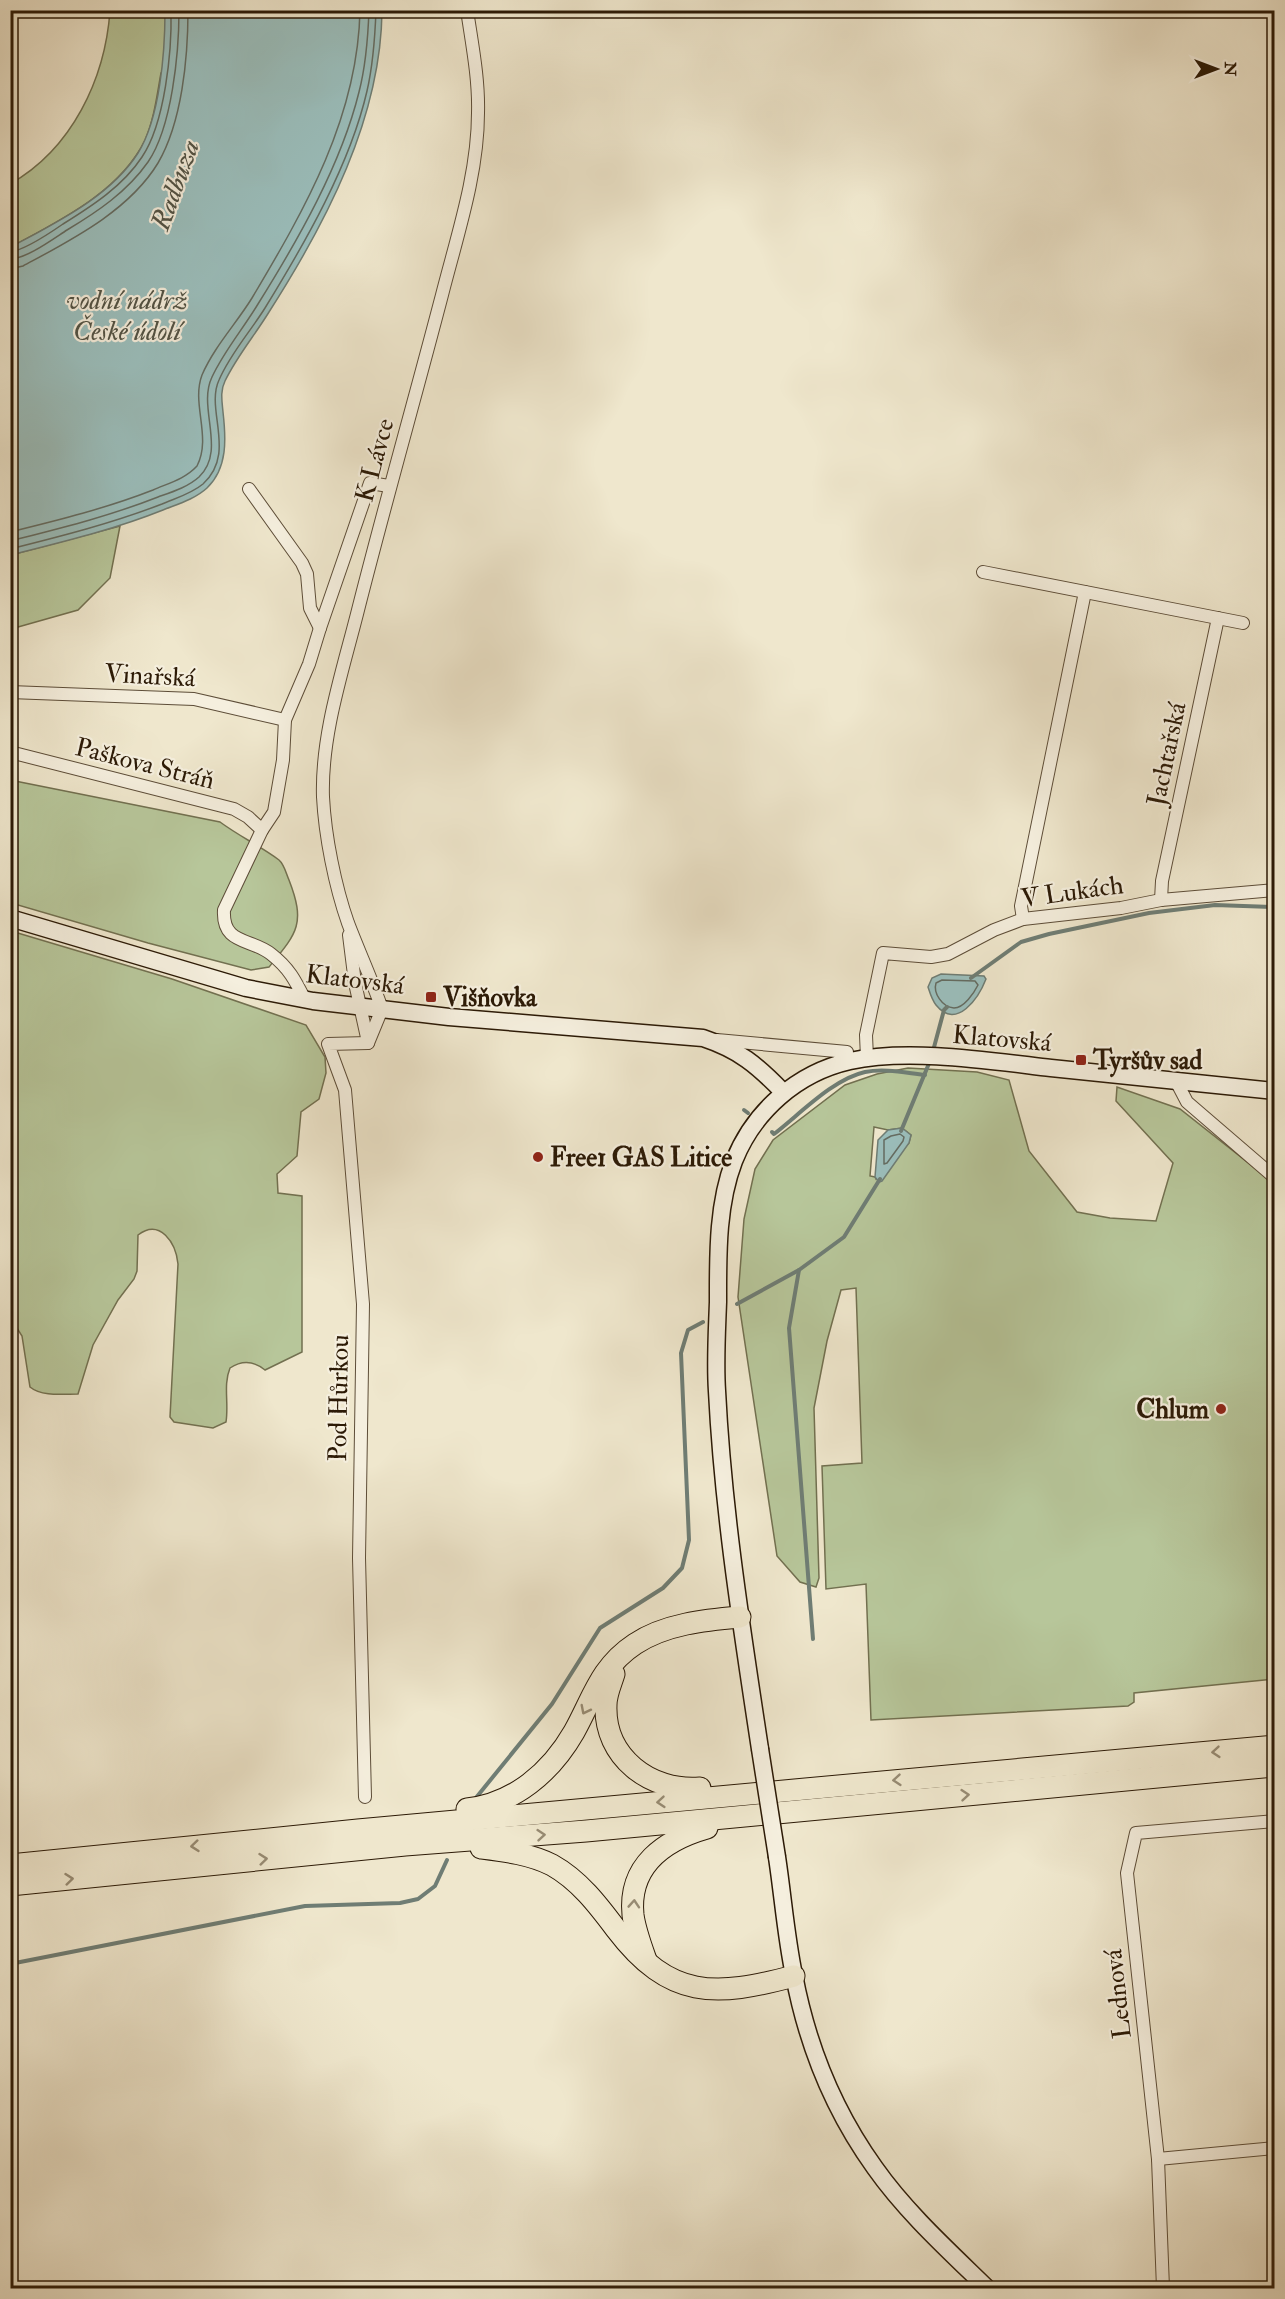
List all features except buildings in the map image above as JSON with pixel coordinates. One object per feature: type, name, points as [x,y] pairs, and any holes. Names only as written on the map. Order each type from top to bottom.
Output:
[{"type":"highway","points":[[358,1830],[380,1818],[477,1808],[505,1798],[541,1775],[563,1750],[604,1672],[633,1645],[658,1632],[694,1623],[740,1617]]},
{"type":"highway","points":[[616,1661],[607,1697],[606,1719],[615,1747],[632,1768],[657,1782],[684,1788],[747,1785],[790,1790]]},
{"type":"highway","points":[[10,1865],[358,1830],[1275,1746]]},
{"type":"highway","points":[[10,1885],[405,1845],[586,1831],[1275,1766]]},
{"type":"highway","points":[[646,1961],[633,1916],[633,1900],[643,1869],[670,1842],[708,1828],[892,1811],[932,1797]]},
{"type":"highway","points":[[405,1845],[425,1852],[477,1847],[520,1853],[551,1865],[576,1882],[629,1946],[673,1981],[699,1989],[724,1989],[759,1985],[794,1976]]},
{"type":"main road","name":"Klatovská","points":[[10,918],[246,988],[305,1000],[382,1010],[703,1038],[723,1045],[752,1061],[783,1092],[826,1068],[867,1058],[933,1058],[1275,1091]]},
{"type":"main road","points":[[783,1092],[760,1117],[742,1145],[729,1179],[722,1214],[718,1264],[716,1389],[723,1473],[740,1617],[794,1976],[808,2030],[827,2084],[849,2127],[876,2169],[905,2204],[987,2289]]},
{"type":"street","name":"K Lávce","points":[[382,1010],[371,976],[348,922],[333,872],[323,796],[326,748],[340,680],[389,486],[424,363],[473,168],[478,114],[475,63],[467,10]]},
{"type":"street","points":[[305,1000],[292,973],[269,952],[244,942],[228,931],[223,922],[224,910],[262,830],[274,812],[283,760],[285,720],[309,664],[370,483],[389,486]]},
{"type":"street","points":[[249,489],[302,563],[307,574],[310,608],[320,628]]},
{"type":"street","points":[[983,572],[1242,623]]},
{"type":"street","points":[[1023,919],[1021,906],[1085,592]]},
{"type":"street","name":"Jachtařská","points":[[1161,900],[1162,880],[1218,618]]},
{"type":"street","name":"Vinařská","points":[[10,692],[194,699],[285,720]]},
{"type":"street","name":"Paškova Stráň","points":[[10,752],[234,809],[248,817],[262,830]]},
{"type":"street","name":"V Lukách","points":[[867,1058],[866,1035],[883,953],[931,957],[948,954],[994,930],[1023,919],[1121,908],[1161,900],[1275,890]]},
{"type":"street","name":"K Lávce","points":[[348,922],[353,973],[361,1007]]},
{"type":"street","points":[[361,1007],[368,1043]]},
{"type":"street","points":[[368,1043],[382,1010]]},
{"type":"street","name":"Klatovská","points":[[703,1038],[847,1052]]},
{"type":"street","name":"Pod Hůrkou","points":[[365,1797],[359,1558],[363,1304],[345,1090],[328,1044],[368,1043]]},
{"type":"street","points":[[1176,1081],[1187,1102],[1275,1177]]},
{"type":"street","name":"Lednová","points":[[1163,2289],[1158,2159],[1127,1873],[1136,1833],[1275,1821]]},
{"type":"street","points":[[1158,2159],[1275,2148]]},
{"type":"green space","points":[[110,11],[276,11],[161,73],[155,107],[145,140],[120,175],[87,203],[11,247],[10,184],[51,152],[68,132],[81,110],[93,86],[101,62]]},
{"type":"green space","points":[[120,526],[110,578],[78,610],[11,629],[11,555]]},
{"type":"green space","points":[[10,780],[220,822],[272,855],[282,864],[297,907],[298,918],[292,936],[269,967],[251,970],[11,903]]},
{"type":"green space","points":[[11,931],[172,979],[306,1025],[325,1057],[326,1073],[319,1099],[301,1112],[297,1156],[277,1174],[278,1193],[302,1196],[302,1352],[265,1370],[248,1363],[230,1368],[227,1381],[226,1422],[213,1428],[174,1422],[170,1417],[178,1264],[174,1248],[166,1235],[153,1229],[138,1235],[137,1271],[134,1279],[118,1300],[93,1345],[78,1394],[47,1394],[30,1387],[22,1336],[10,1317]]},
{"type":"green space","points":[[908,1068],[977,1072],[1009,1080],[1029,1151],[1077,1212],[1110,1218],[1156,1221],[1173,1163],[1116,1101],[1117,1087],[1180,1109],[1274,1183],[1274,1679],[1134,1693],[1134,1702],[1128,1706],[871,1720],[866,1584],[826,1589],[822,1466],[862,1463],[856,1288],[841,1290],[827,1341],[814,1408],[819,1578],[816,1587],[800,1582],[777,1556],[738,1297],[744,1219],[755,1169],[773,1140],[845,1085],[877,1074]],"holes":[[[874,1127],[888,1130],[902,1128],[911,1135],[909,1143],[876,1179],[870,1176]]]},
{"type":"water","name":"vodní nádrž České údolí","points":[[165,11],[382,11],[379,51],[372,91],[361,130],[330,206],[311,242],[223,385],[224,452],[214,480],[192,498],[144,517],[11,555],[11,247],[97,196],[113,183],[138,153],[152,122],[160,84]]},
{"type":"water","points":[[941,974],[984,976],[986,979],[973,1002],[959,1013],[952,1014],[944,1012],[936,1005],[928,987],[932,978]]},
{"type":"water","points":[[902,1128],[911,1135],[909,1143],[879,1182],[875,1177],[878,1140],[888,1130]]},
{"type":"waterway","points":[[971,978],[1021,942],[1049,934],[1149,913],[1215,905],[1274,907]]},
{"type":"waterway","points":[[933,1051],[944,1010],[947,1007]]},
{"type":"waterway","points":[[901,1131],[930,1061]]},
{"type":"waterway","points":[[772,1132],[774,1134],[829,1089],[853,1076],[880,1070],[925,1075]]},
{"type":"waterway","points":[[744,1110],[748,1113]]},
{"type":"waterway","points":[[737,1304],[799,1270],[844,1237],[880,1179]]},
{"type":"waterway","points":[[799,1270],[789,1328],[813,1639]]},
{"type":"waterway","points":[[475,1799],[552,1704],[600,1628],[663,1588],[682,1568],[689,1540],[681,1353],[688,1330],[703,1322]]},
{"type":"waterway","points":[[10,1964],[305,1906],[400,1903],[418,1899],[435,1886],[447,1860]]},
{"type":"place","name":"Višňovka","points":[[431,997]]},
{"type":"place","name":"Tyršův sad","points":[[1081,1060]]},
{"type":"place","name":"Free1 GAS Litice","points":[[538,1157]]},
{"type":"place","name":"Chlum","points":[[1221,1409]]},
{"type":"water label","name":"Radbuza","points":[[175,185]]}]
